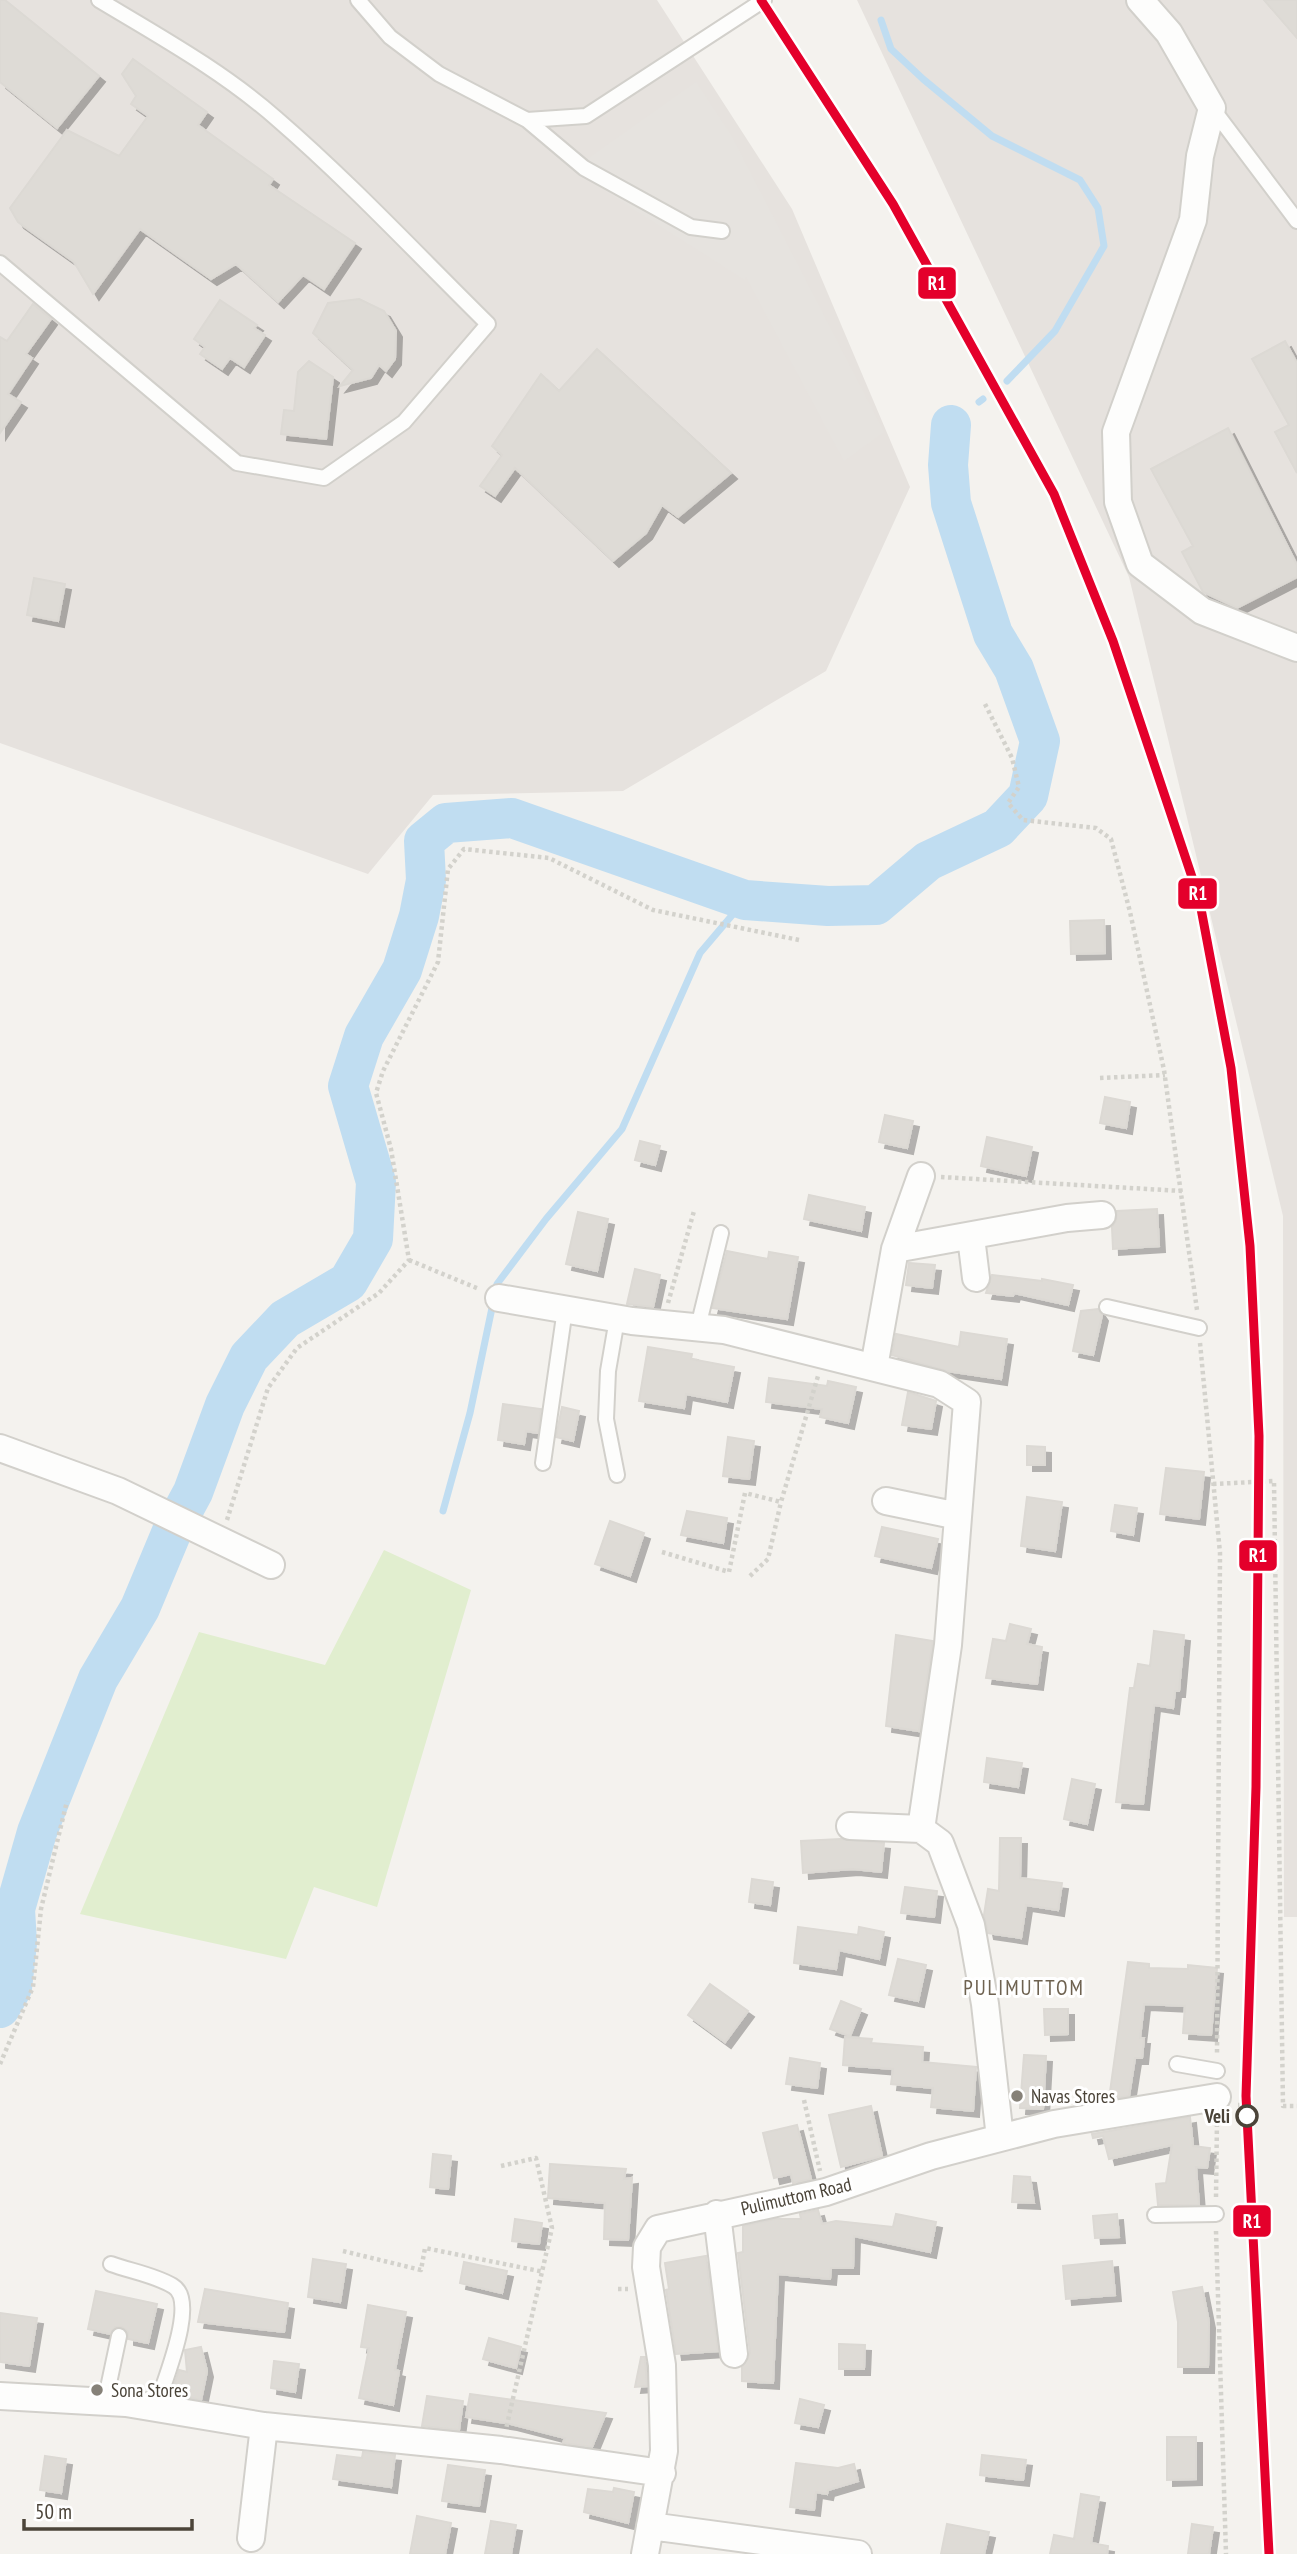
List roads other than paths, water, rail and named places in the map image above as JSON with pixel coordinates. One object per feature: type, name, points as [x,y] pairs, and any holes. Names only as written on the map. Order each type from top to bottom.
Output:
[{"type":"street","points":[[1140,0],[1169,33],[1212,108],[1200,156],[1193,220],[1115,432],[1118,502],[1140,564],[1202,611],[1297,648]]},
{"type":"street","points":[[874,1367],[895,1249],[921,1176]]},
{"type":"street","points":[[895,1249],[1067,1218],[1102,1215]]},
{"type":"street","points":[[971,1237],[976,1278]]},
{"type":"street","points":[[499,1298],[617,1319],[724,1330],[939,1384],[967,1402],[948,1646],[921,1829]]},
{"type":"street","points":[[0,1448],[118,1491],[271,1565]]},
{"type":"street","points":[[886,1501],[958,1516]]},
{"type":"street","points":[[850,1826],[921,1829],[940,1843],[971,1925],[985,2004],[1000,2138]]},
{"type":"street","name":"Pulimuttom Road","points":[[645,2554],[662,2473],[662,2365],[646,2267],[648,2247],[658,2229],[825,2192],[931,2156],[1217,2084]]},
{"type":"street","points":[[716,2214],[734,2354]]},
{"type":"street","points":[[0,2396],[105,2402],[264,2426],[501,2450],[662,2473]]},
{"type":"street","points":[[251,2538],[264,2426]]},
{"type":"street","points":[[649,2526],[858,2554]]},
{"type":"lane","points":[[0,263],[237,463],[324,478],[404,422],[488,324],[354,190],[275,117],[189,56],[99,0]]},
{"type":"lane","points":[[358,0],[390,37],[439,74],[527,120],[584,168],[691,227],[722,231]]},
{"type":"lane","points":[[527,120],[586,116],[764,0]]},
{"type":"lane","points":[[1212,108],[1297,221]]},
{"type":"lane","points":[[698,1327],[721,1233]]},
{"type":"lane","points":[[1107,1307],[1199,1328]]},
{"type":"lane","points":[[543,1463],[565,1310]]},
{"type":"lane","points":[[617,1319],[608,1371],[606,1419],[617,1475]]},
{"type":"lane","points":[[1177,2064],[1217,2084]]},
{"type":"lane","points":[[1155,2215],[1216,2214]]},
{"type":"lane","points":[[111,2264],[174,2286],[184,2299],[183,2318],[156,2408]]},
{"type":"lane","points":[[105,2402],[119,2336]]},
{"type":"waterway","points":[[881,20],[891,49],[923,79],[992,136],[1080,180],[1098,208],[1104,246],[1055,331],[1007,381]]},
{"type":"waterway","points":[[979,402],[983,399]]},
{"type":"waterway","points":[[951,425],[955,421]]},
{"type":"waterway","points":[[0,2008],[12,1988],[17,1943],[15,1909],[37,1832],[98,1679],[140,1608],[173,1529],[193,1492],[225,1405],[249,1357],[285,1319],[348,1282],[373,1239],[376,1182],[348,1086],[364,1036],[402,970],[419,916],[426,880],[424,841],[446,823],[512,818],[745,900],[828,906],[876,905],[928,861],[998,828],[1028,796],[1040,741],[1014,669],[993,634],[951,503],[948,465],[951,425]]},
{"type":"waterway","points":[[443,1511],[470,1413],[497,1284],[546,1219],[622,1129],[700,953],[745,900],[724,896]]},
{"type":"place","name":"Navas Stores","points":[[1017,2096]]},
{"type":"place","name":"Veli","points":[[1247,2116]]},
{"type":"place","name":"Sona Stores","points":[[97,2390]]},
{"type":"district","name":"PULIMUTTOM","points":[[1024,1987]]}]
